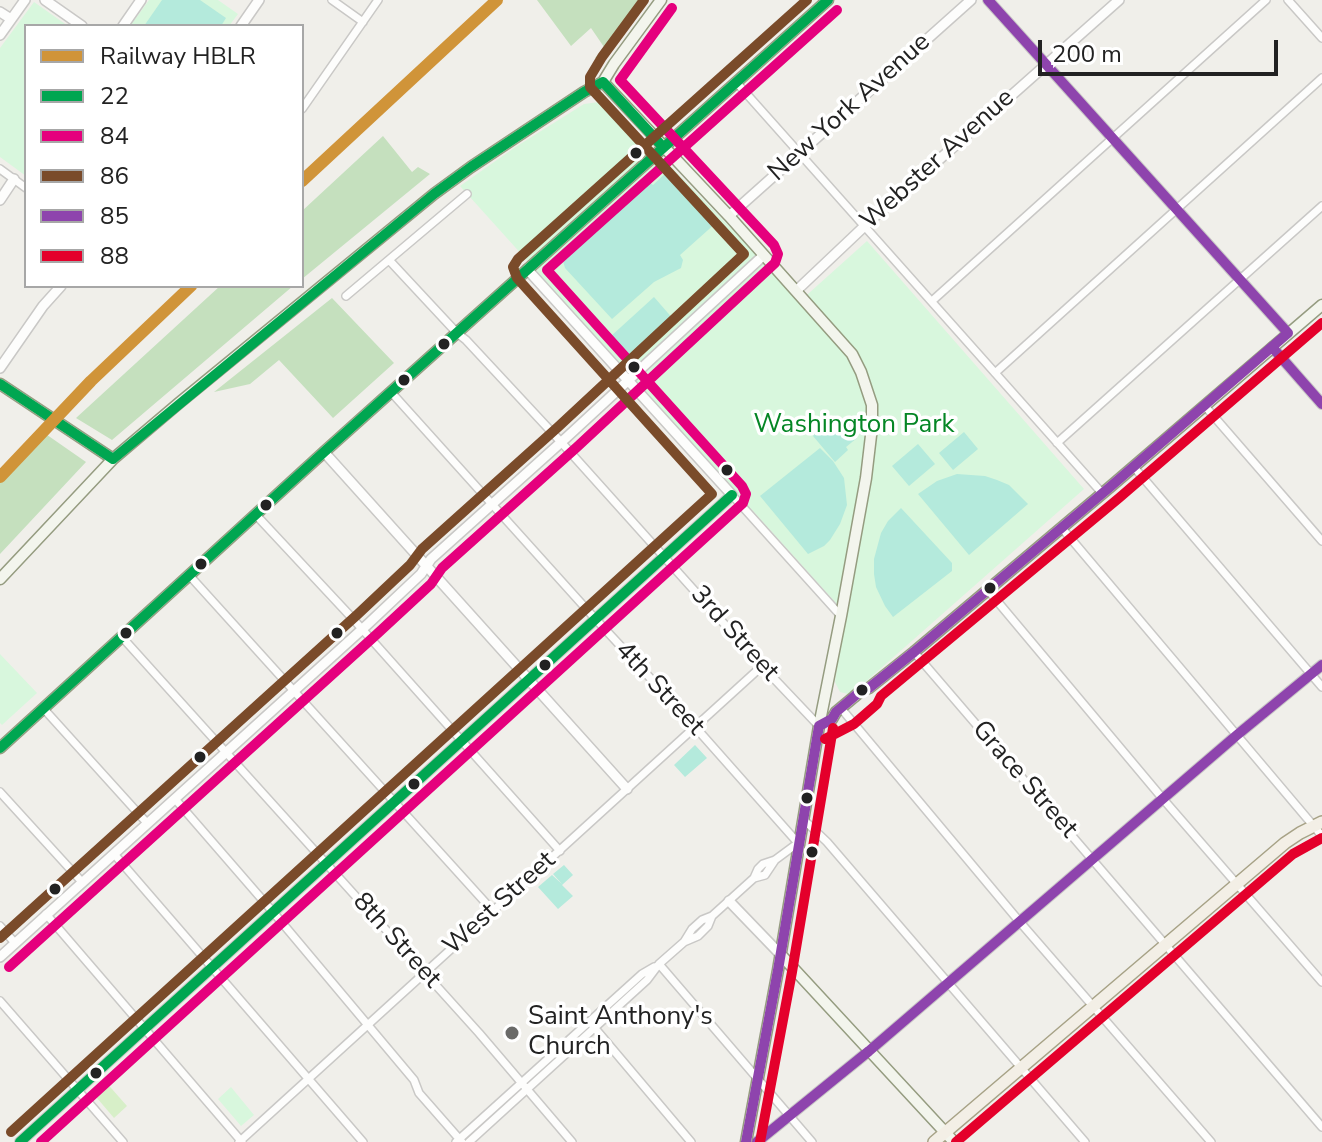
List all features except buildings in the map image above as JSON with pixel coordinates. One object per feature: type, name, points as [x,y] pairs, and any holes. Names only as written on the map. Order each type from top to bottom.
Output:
[{"type":"main road","points":[[0,579],[113,459],[179,403],[434,194],[603,82],[661,0]]},
{"type":"main road","points":[[0,748],[324,452],[828,0]]},
{"type":"main road","points":[[603,82],[729,216],[852,354],[872,405],[870,452],[746,1142]]},
{"type":"main road","points":[[832,719],[862,690],[869,688],[914,652],[1322,305]]},
{"type":"main road","points":[[0,384],[113,459]]},
{"type":"main road","points":[[827,686],[841,696],[854,697]]},
{"type":"main road","points":[[819,726],[845,713],[867,694],[869,688]]},
{"type":"main road","points":[[934,1142],[1285,843],[1318,824]]},
{"type":"main road","points":[[781,955],[954,1142]]},
{"type":"street","points":[[0,35],[25,0]]},
{"type":"street","points":[[45,0],[79,24]]},
{"type":"street","points":[[124,24],[141,0]]},
{"type":"street","points":[[242,24],[259,0]]},
{"type":"street","points":[[332,0],[363,22]]},
{"type":"street","points":[[304,106],[378,0]]},
{"type":"street","name":"New York Avenue","points":[[729,216],[971,0]]},
{"type":"street","points":[[988,0],[1288,333]]},
{"type":"street","name":"Webster Avenue","points":[[796,291],[865,225],[1119,0]]},
{"type":"street","points":[[932,301],[1266,0]]},
{"type":"street","points":[[1288,0],[1322,38]]},
{"type":"street","points":[[0,12],[11,19]]},
{"type":"street","points":[[995,373],[1322,78]]},
{"type":"street","points":[[736,82],[1102,493]]},
{"type":"street","points":[[0,169],[24,186]]},
{"type":"street","points":[[0,200],[14,179]]},
{"type":"street","points":[[346,296],[467,194]]},
{"type":"street","points":[[1057,443],[1322,206]]},
{"type":"street","points":[[0,957],[421,574],[431,559],[764,255]]},
{"type":"street","name":"3rd Street","points":[[389,260],[561,442],[819,726]]},
{"type":"street","points":[[527,269],[841,616]]},
{"type":"street","points":[[0,368],[59,288]]},
{"type":"street","points":[[1272,347],[1322,404]]},
{"type":"street","name":"4th Street","points":[[391,392],[798,843]]},
{"type":"street","points":[[1204,405],[1322,541]]},
{"type":"street","points":[[324,452],[627,789]]},
{"type":"street","points":[[1133,466],[1322,687]]},
{"type":"street","points":[[20,1142],[732,495]]},
{"type":"street","points":[[256,515],[560,851]]},
{"type":"street","points":[[1061,527],[1237,735],[1318,824],[1322,836]]},
{"type":"street","points":[[189,575],[493,911]]},
{"type":"street","points":[[987,589],[1322,982]]},
{"type":"street","name":"8th Street","points":[[121,636],[479,1033],[572,1142]]},
{"type":"street","name":"Grace Street","points":[[914,652],[1322,1127]]},
{"type":"street","points":[[757,1142],[869,1051],[1322,665]]},
{"type":"street","name":"West Street","points":[[241,1141],[762,666]]},
{"type":"street","points":[[43,708],[147,823]]},
{"type":"street","points":[[845,713],[1019,921],[1211,1142]]},
{"type":"street","points":[[0,792],[82,882]]},
{"type":"street","points":[[175,799],[414,1080],[419,1093],[459,1141],[521,1083],[592,1025]]},
{"type":"street","points":[[804,820],[827,842],[1085,1142]]},
{"type":"street","points":[[469,1142],[528,1090],[642,974],[659,964],[684,942],[692,929],[712,916],[754,878],[763,864],[775,860],[798,843]]},
{"type":"street","points":[[114,854],[363,1142]]},
{"type":"street","points":[[729,901],[781,955]]},
{"type":"street","points":[[46,914],[241,1141]]},
{"type":"street","points":[[0,926],[15,943]]},
{"type":"street","points":[[659,964],[812,1142]]},
{"type":"street","points":[[0,1001],[123,1142]]},
{"type":"street","points":[[592,1025],[691,1142]]},
{"type":"green space","points":[[149,0],[218,0],[238,14],[230,24],[131,24]]},
{"type":"green space","points":[[162,0],[200,0],[226,18],[222,24],[145,24]]},
{"type":"green space","points":[[537,0],[645,0],[603,58],[595,58],[604,47],[591,28],[571,46]]},
{"type":"green space","points":[[34,2],[65,24],[24,24],[24,175],[0,157],[0,48]]},
{"type":"green space","name":"Washington Park","points":[[599,102],[615,109],[799,302],[867,241],[1084,489],[854,692],[840,692],[835,682],[844,612],[460,186],[584,104]]},
{"type":"green space","points":[[383,136],[412,172],[418,167],[430,174],[304,277],[304,209]]},
{"type":"green space","points":[[669,170],[717,222],[680,255],[683,260],[681,268],[654,282],[612,319],[565,268],[563,261],[650,183],[653,185]]},
{"type":"green space","points":[[218,288],[291,288],[112,440],[76,418]]},
{"type":"green space","points":[[654,297],[674,320],[630,359],[610,337]]},
{"type":"green space","points":[[332,298],[394,363],[333,418],[279,360],[250,384],[214,392]]},
{"type":"green space","points":[[836,415],[857,438],[835,462],[813,436]]},
{"type":"green space","points":[[40,430],[86,462],[0,554],[0,472]]},
{"type":"green space","points":[[964,432],[978,449],[953,470],[939,453]]},
{"type":"green space","points":[[918,444],[935,464],[909,486],[892,466]]},
{"type":"green space","points":[[820,448],[844,478],[847,505],[830,540],[808,554],[760,496]]},
{"type":"green space","points":[[957,474],[985,476],[1009,485],[1028,504],[969,555],[918,494],[937,481]]},
{"type":"green space","points":[[901,508],[952,563],[952,571],[893,617],[876,587],[874,559],[881,533]]},
{"type":"green space","points":[[0,654],[37,693],[2,725],[0,723]]},
{"type":"green space","points":[[695,745],[707,758],[685,777],[674,765]]},
{"type":"green space","points":[[564,865],[573,875],[562,885],[573,896],[558,909],[538,887],[552,875],[562,884],[553,874]]},
{"type":"green space","points":[[104,1080],[127,1106],[114,1118],[91,1091]]},
{"type":"green space","points":[[231,1087],[254,1115],[241,1126],[218,1099]]},
{"type":"rail line","name":"HBLR","points":[[304,179],[497,0]]},
{"type":"rail line","name":"HBLR","points":[[0,477],[91,381],[189,288]]},
{"type":"transit line","name":"86","points":[[0,938],[358,614],[410,565],[422,549],[744,254],[590,87],[590,77],[602,57],[644,0]]},
{"type":"transit line","name":"86","points":[[11,1132],[712,494],[517,278],[513,267],[518,259],[807,0]]},
{"type":"transit line","name":"22","points":[[0,748],[324,452],[828,0]]},
{"type":"transit line","name":"85","points":[[988,0],[1288,333]]},
{"type":"transit line","name":"84","points":[[9,967],[377,634],[431,584],[442,568],[775,263],[778,254],[774,245],[620,80],[672,8]]},
{"type":"transit line","name":"84","points":[[41,1142],[743,503],[746,494],[742,486],[547,270],[837,10]]},
{"type":"transit line","name":"22","points":[[603,82],[663,147]]},
{"type":"transit line","name":"22","points":[[113,459],[434,194],[603,82]]},
{"type":"transit line","name":"88","points":[[825,739],[854,724],[877,704],[881,696],[1119,498],[1322,323]]},
{"type":"transit line","name":"85","points":[[746,1142],[819,726],[832,719],[862,690],[869,688],[914,652],[1288,333]]},
{"type":"transit line","name":"85","points":[[1272,347],[1322,404]]},
{"type":"transit line","name":"22","points":[[0,384],[113,459]]},
{"type":"transit line","name":"22","points":[[20,1142],[732,495]]},
{"type":"transit line","name":"85","points":[[757,1142],[869,1051],[1322,665]]},
{"type":"transit line","name":"88","points":[[760,1142],[833,728]]},
{"type":"transit line","name":"88","points":[[956,1142],[1293,854],[1322,838]]},
{"type":"place","name":"Saint Anthony's Church","points":[[512,1033]]}]
